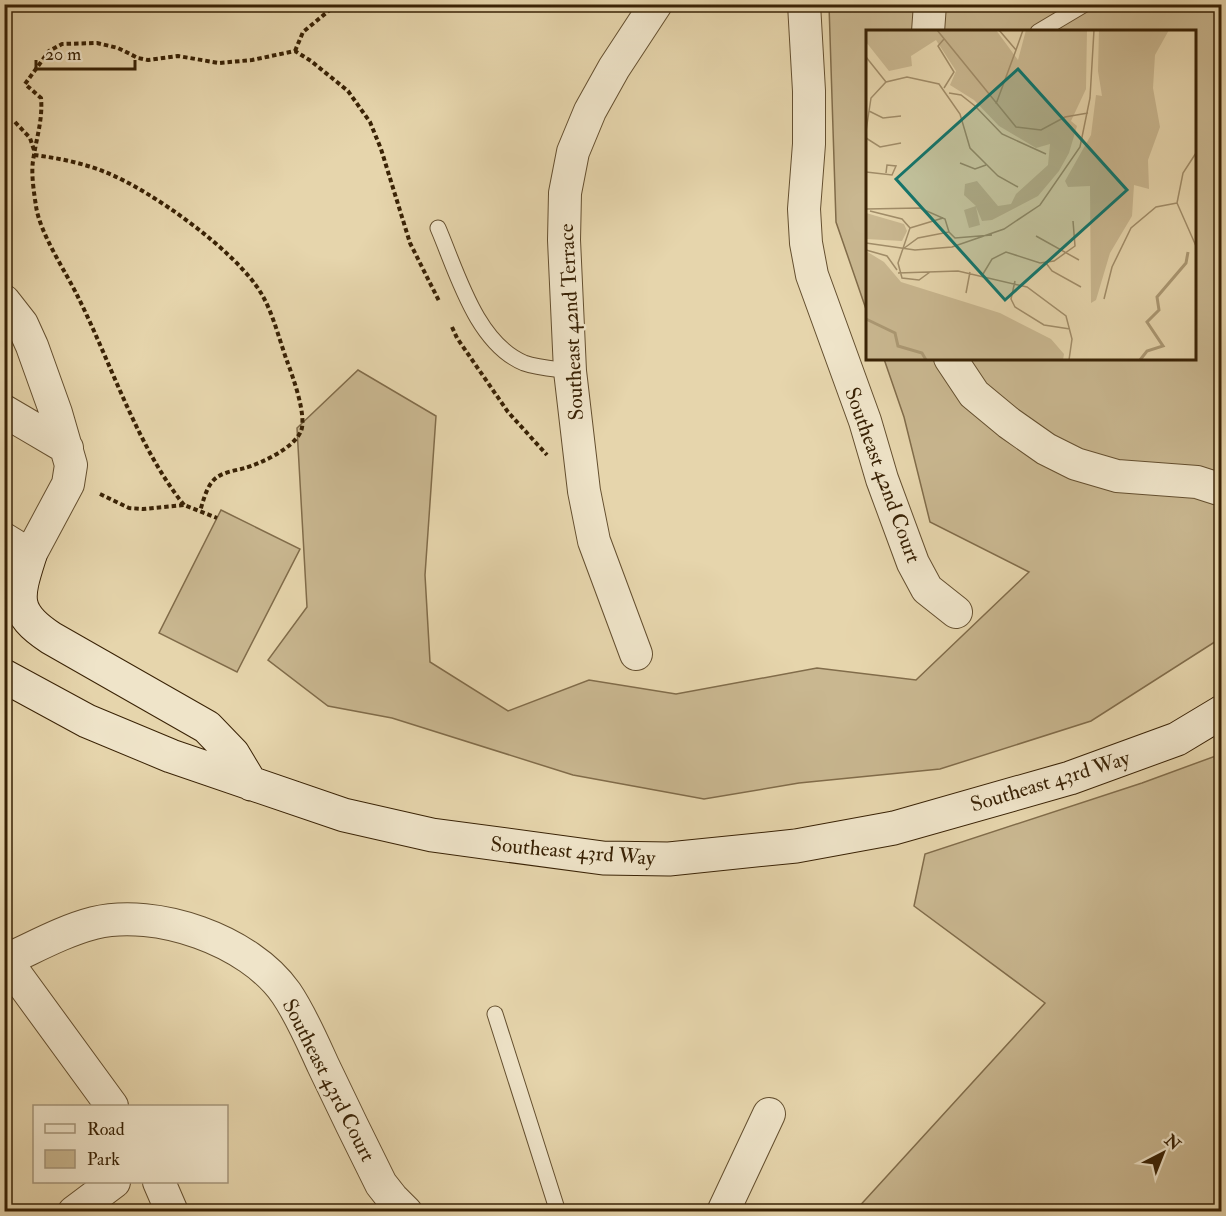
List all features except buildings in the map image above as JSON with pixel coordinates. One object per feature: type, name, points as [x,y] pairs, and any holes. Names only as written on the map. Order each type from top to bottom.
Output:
[{"type":"main road","points":[[17,547],[21,582],[19,597],[24,613],[30,622],[61,644],[207,727],[233,754],[251,784]]},
{"type":"main road","name":"Southeast 43rd Way","points":[[4,676],[87,721],[171,756],[344,815],[432,835],[603,858],[669,859],[796,846],[894,828],[1070,778],[1177,739],[1221,712]]},
{"type":"street","name":"Southeast 42nd Terrace","points":[[636,654],[594,541],[581,462],[570,371],[564,240],[565,193],[573,152],[590,111],[614,68],[656,4]]},
{"type":"street","name":"Southeast 42nd Court","points":[[804,4],[809,91],[809,144],[804,209],[812,275],[913,563],[927,589],[956,612]]},
{"type":"street","points":[[928,30],[930,4]]},
{"type":"street","points":[[4,301],[22,324],[32,346],[68,448],[71,465],[68,484],[17,547]]},
{"type":"street","points":[[951,360],[974,394],[1009,423],[1076,464],[1117,476],[1197,482],[1221,490]]},
{"type":"street","points":[[4,411],[68,448]]},
{"type":"street","name":"Southeast 43rd Court","points":[[5,959],[59,935],[96,923],[133,920],[185,928],[206,935],[244,955],[271,974],[297,1011],[381,1184],[406,1212]]},
{"type":"street","points":[[5,959],[111,1105]]},
{"type":"street","points":[[723,1212],[768,1114]]},
{"type":"street","points":[[74,1212],[113,1183]]},
{"type":"street","points":[[159,1183],[172,1212]]},
{"type":"lane","points":[[1041,30],[1085,4]]},
{"type":"lane","points":[[438,228],[472,310],[488,334],[503,349],[524,363],[570,371]]},
{"type":"lane","points":[[495,1014],[558,1212]]},
{"type":"path","points":[[295,51],[303,32],[337,4]]},
{"type":"path","points":[[184,505],[170,488],[152,456],[79,299],[46,236],[36,209],[32,163],[42,113],[41,98],[25,84],[49,51],[62,44],[97,43],[118,48],[138,58],[148,60],[178,56],[219,63],[252,60],[295,51],[311,61],[348,91],[370,122],[381,149],[410,243],[443,310]]},
{"type":"path","points":[[15,122],[30,138],[34,154]]},
{"type":"path","points":[[34,154],[105,172],[161,203],[188,221],[231,258],[248,274],[262,295],[295,382],[302,415],[302,430],[295,440],[276,454],[261,462],[220,476],[212,482],[200,511]]},
{"type":"path","points":[[449,321],[457,338],[508,412],[542,450],[559,462],[581,462]]},
{"type":"path","points":[[100,494],[129,508],[184,505],[217,518]]},
{"type":"green space","points":[[829,5],[1221,5],[1221,638],[1091,721],[940,769],[799,783],[704,799],[573,775],[392,718],[328,706],[268,660],[307,607],[297,428],[358,370],[436,416],[425,575],[430,662],[508,711],[589,680],[676,694],[817,668],[916,680],[1029,572],[930,522],[904,417],[884,360],[1196,360],[1196,30],[866,30],[866,309],[836,222]]},
{"type":"green space","points":[[221,510],[300,549],[237,672],[159,633]]},
{"type":"green space","points":[[1221,754],[1221,1211],[855,1211],[1045,1003],[914,906],[925,854],[1142,783]]}]
